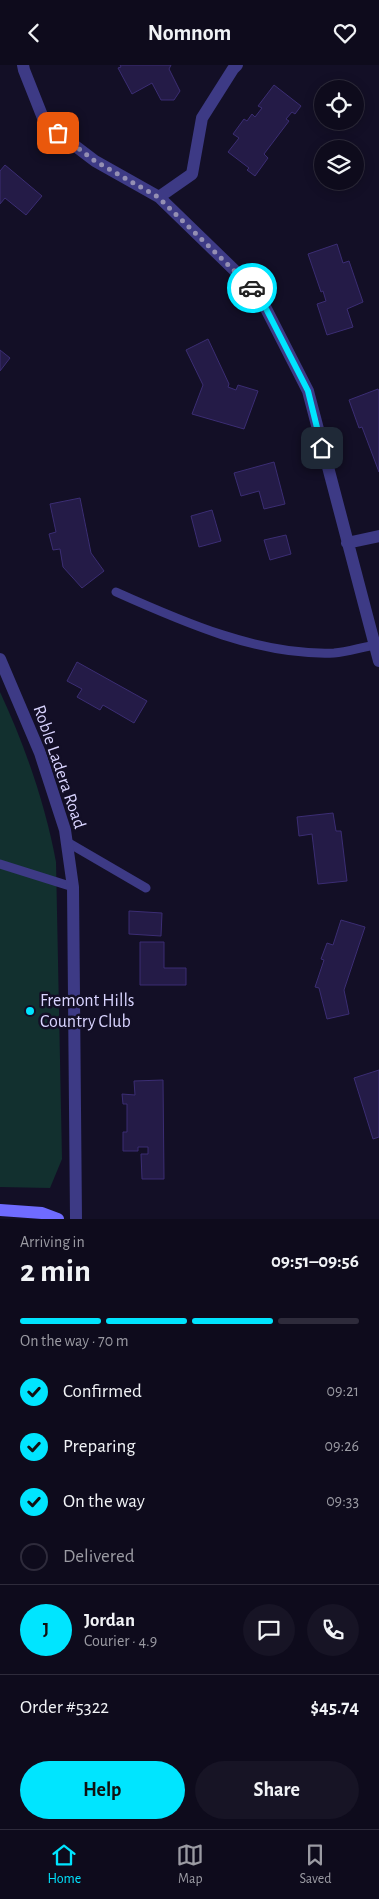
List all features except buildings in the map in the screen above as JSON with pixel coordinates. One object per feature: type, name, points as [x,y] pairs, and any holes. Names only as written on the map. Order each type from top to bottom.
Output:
[{"type":"street","points":[[24,65],[24,70],[46,123],[95,161],[158,197],[258,293],[308,391],[379,661]]},
{"type":"street","points":[[158,197],[192,174],[202,118],[237,65]]},
{"type":"street","points":[[347,543],[379,536]]},
{"type":"street","name":"Roble Ladera Road","points":[[0,659],[40,753],[67,841],[73,887],[76,1219]]},
{"type":"street","points":[[0,1210],[42,1213],[58,1219]]},
{"type":"lane","points":[[116,592],[176,619],[239,639],[294,652],[336,653],[376,645]]},
{"type":"lane","points":[[67,841],[146,888]]},
{"type":"lane","points":[[0,864],[73,887]]},
{"type":"green space","name":"Fremont Hills Country Club","points":[[0,692],[18,733],[33,775],[46,818],[56,862],[62,1159],[50,1188],[0,1187]]},
{"type":"way so far","points":[[58,133],[95,161],[158,197],[252,288]]},
{"type":"place","name":"Fremont Hills Country Club","points":[[30,1011]]},
{"type":"route","points":[[252,288],[258,293],[308,391],[322,448]]}]
